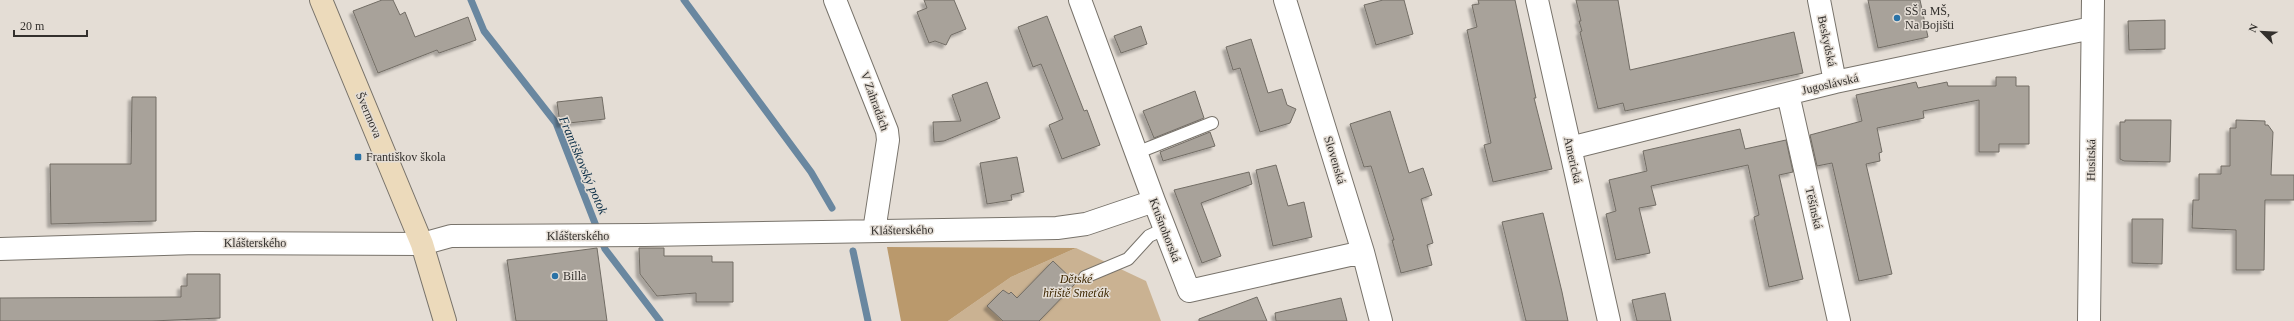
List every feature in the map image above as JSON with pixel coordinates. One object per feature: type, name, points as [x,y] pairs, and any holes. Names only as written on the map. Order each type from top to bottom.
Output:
[{"type":"street","name":"Švermova","points":[[321,0],[422,244],[445,321]]},
{"type":"street","name":"V Zahradách","points":[[835,0],[887,131],[888,140],[874,231]]},
{"type":"street","name":"Krušnohorská","points":[[1080,0],[1164,229],[1189,291],[1364,252]]},
{"type":"street","name":"Slovenská","points":[[1285,0],[1364,252],[1381,321]]},
{"type":"street","name":"Americká","points":[[1536,0],[1609,321]]},
{"type":"street","name":"Beskydská","points":[[1819,0],[1835,82]]},
{"type":"street","name":"Husitská","points":[[2089,321],[2093,0]]},
{"type":"street","name":"Jugoslávská","points":[[1570,148],[1835,82],[2092,28]]},
{"type":"street","name":"Těšínská","points":[[1788,94],[1839,321]]},
{"type":"street","name":"Klášterského","points":[[0,249],[196,243],[422,244],[450,236],[645,236],[1057,228],[1086,224],[1154,201]]},
{"type":"lane","points":[[1136,153],[1212,123]]},
{"type":"lane","points":[[1085,277],[1128,259],[1149,236],[1164,229]]},
{"type":"green space","name":"Dětské hřiště Smeťák","points":[[1076,248],[1146,281],[1161,321],[948,321],[1011,277]]},
{"type":"shaded area","points":[[887,247],[1076,248],[1011,277],[948,321],[901,321]]},
{"type":"building","points":[[382,0],[393,0],[400,15],[405,12],[415,37],[468,17],[476,40],[439,53],[437,50],[378,73],[353,11]]},
{"type":"building","points":[[924,0],[954,0],[966,29],[951,35],[946,45],[935,41],[929,43],[917,12],[927,8]]},
{"type":"building","points":[[1383,0],[1404,0],[1413,34],[1376,45],[1364,5]]},
{"type":"building","points":[[1478,0],[1515,0],[1536,98],[1534,98],[1552,169],[1493,182],[1484,145],[1491,143],[1467,30],[1477,27],[1472,5],[1479,4]]},
{"type":"building","points":[[1576,0],[1618,0],[1630,70],[1794,32],[1803,73],[1625,111],[1623,103],[1598,109],[1580,32],[1582,31],[1579,21],[1581,21]]},
{"type":"building","points":[[1868,0],[1920,0],[1928,37],[1878,48]]},
{"type":"building","points":[[1047,16],[1084,111],[1087,110],[1100,145],[1062,159],[1049,125],[1063,119],[1041,64],[1033,67],[1018,27]]},
{"type":"building","points":[[2165,20],[2165,49],[2129,50],[2128,21]]},
{"type":"building","points":[[1141,26],[1147,44],[1121,53],[1114,36]]},
{"type":"building","points":[[1251,39],[1268,93],[1282,89],[1287,105],[1296,109],[1290,123],[1260,132],[1240,68],[1233,70],[1226,47]]},
{"type":"building","points":[[1996,77],[2016,77],[2016,86],[2029,86],[2029,144],[1999,144],[1999,152],[1979,152],[1979,100],[1923,111],[1924,118],[1877,128],[1882,152],[1879,153],[1880,161],[1866,164],[1892,274],[1859,281],[1832,163],[1817,166],[1810,135],[1862,121],[1856,95],[1916,82],[1918,88],[1947,82],[1948,86],[1996,86]]},
{"type":"building","points":[[987,82],[1000,118],[944,141],[934,142],[933,122],[961,121],[952,95]]},
{"type":"building","points":[[1195,91],[1204,118],[1154,138],[1143,111]]},
{"type":"building","points":[[132,97],[156,97],[156,221],[51,224],[50,164],[131,164]]},
{"type":"building","points":[[602,97],[605,119],[560,124],[557,102]]},
{"type":"building","points":[[1390,111],[1409,173],[1423,168],[1432,195],[1421,199],[1433,243],[1427,245],[1432,265],[1401,273],[1392,240],[1394,240],[1371,166],[1364,167],[1350,124]]},
{"type":"building","points":[[2125,120],[2171,120],[2170,162],[2124,161],[2120,159],[2120,122],[2125,122]]},
{"type":"building","points":[[2236,120],[2265,121],[2265,125],[2268,125],[2273,132],[2271,175],[2294,175],[2294,200],[2265,200],[2264,270],[2236,270],[2236,230],[2192,228],[2193,200],[2199,200],[2199,174],[2221,174],[2221,166],[2230,166],[2230,128],[2236,128]]},
{"type":"building","points":[[1740,129],[1745,149],[1786,140],[1793,172],[1779,175],[1803,279],[1769,287],[1754,217],[1759,215],[1748,165],[1651,186],[1656,205],[1639,208],[1650,253],[1616,260],[1606,214],[1616,211],[1609,180],[1647,171],[1643,151]]},
{"type":"building","points":[[1210,132],[1215,146],[1163,161],[1160,152]]},
{"type":"building","points":[[1017,157],[1024,192],[1011,195],[1012,200],[987,204],[980,163]]},
{"type":"building","points":[[1276,165],[1288,206],[1304,202],[1312,237],[1273,246],[1256,170]]},
{"type":"building","points":[[1249,172],[1252,184],[1201,203],[1221,256],[1202,263],[1174,190]]},
{"type":"building","points":[[1543,213],[1568,321],[1526,321],[1502,222]]},
{"type":"building","points":[[2132,219],[2163,219],[2162,264],[2132,263]]},
{"type":"building","name":"Billa","points":[[597,248],[607,321],[516,321],[507,260]]},
{"type":"building","points":[[639,248],[664,248],[664,256],[712,256],[712,262],[733,262],[733,302],[696,302],[696,293],[657,296],[640,274]]},
{"type":"building","points":[[1053,261],[1076,283],[1039,321],[1003,321],[987,306],[1003,290],[1009,294],[1011,292],[1017,298]]},
{"type":"building","points":[[187,274],[220,274],[220,318],[152,321],[0,321],[0,298],[181,297],[181,286],[187,286]]},
{"type":"building","points":[[1665,293],[1671,321],[1637,321],[1632,300]]},
{"type":"building","points":[[1257,297],[1267,321],[1199,321],[1199,319]]},
{"type":"building","points":[[1341,298],[1347,321],[1276,321],[1275,313]]},
{"type":"waterway","name":"Františkovský potok","points":[[471,0],[484,31],[556,123],[605,249],[660,321]]},
{"type":"waterway","points":[[684,0],[811,172],[832,208]]},
{"type":"waterway","points":[[853,251],[868,321]]},
{"type":"place","name":"SŠ a MŠ, Na Bojišti","points":[[1897,18]]},
{"type":"place","name":"Františkov škola","points":[[358,157]]},
{"type":"place","name":"Billa","points":[[555,276]]}]
